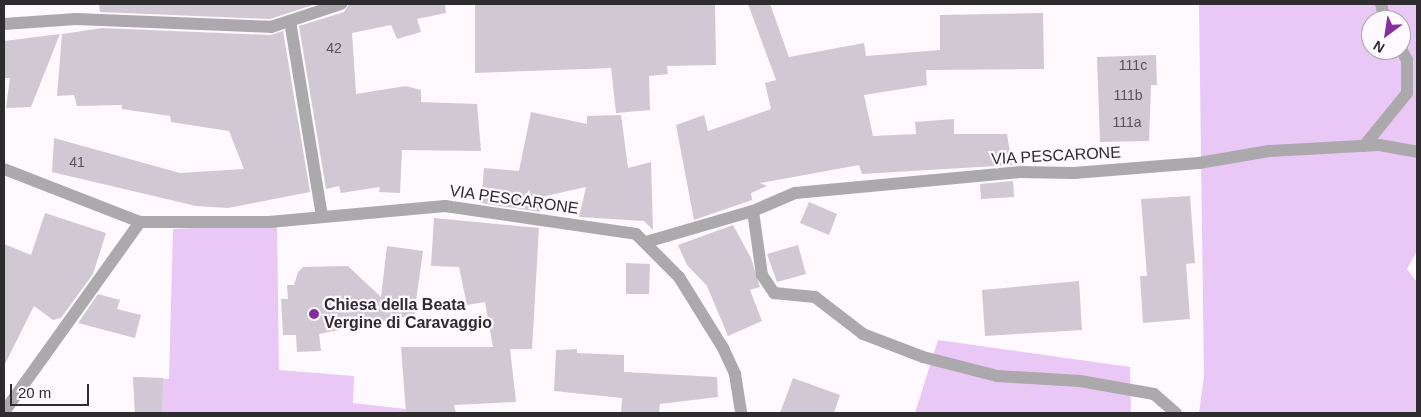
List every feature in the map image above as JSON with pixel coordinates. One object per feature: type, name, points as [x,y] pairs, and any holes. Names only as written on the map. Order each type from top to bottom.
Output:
[{"type":"street","points":[[4,24],[76,19],[271,27],[342,4]]},
{"type":"street","points":[[290,21],[322,216]]},
{"type":"street","points":[[1364,146],[1407,93],[1407,60]]},
{"type":"street","name":"VIA PESCARONE","points":[[646,242],[753,211],[795,193],[833,188],[1020,172],[1074,173],[1199,163],[1269,151],[1364,146],[1417,152]]},
{"type":"street","points":[[4,169],[140,222],[4,412]]},
{"type":"street","name":"VIA PESCARONE","points":[[140,222],[269,222],[345,213],[463,206],[636,234],[679,277],[723,348],[735,374],[741,413]]},
{"type":"street","points":[[753,211],[762,275],[774,293],[815,297],[863,334],[923,357],[997,376],[1080,381],[1154,394],[1176,413]]},
{"type":"shaded area","points":[[1199,4],[1417,4],[1417,251],[1407,269],[1417,282],[1417,413],[1199,413],[1204,377]]},
{"type":"shaded area","points":[[277,224],[279,370],[354,376],[353,403],[406,409],[406,413],[135,413],[133,377],[169,379],[173,229]]},
{"type":"shaded area","points":[[938,340],[1130,367],[1131,413],[915,413]]},
{"type":"building","points":[[99,4],[316,4],[270,19],[100,12]]},
{"type":"building","points":[[349,4],[445,4],[446,13],[417,19],[421,32],[397,39],[391,25],[352,33],[356,94],[406,86],[421,90],[421,102],[477,104],[481,151],[402,150],[400,193],[379,192],[380,187],[341,193],[339,186],[326,189],[299,26],[344,12]]},
{"type":"building","points":[[475,4],[715,4],[716,65],[667,66],[668,74],[649,76],[650,110],[616,113],[611,68],[475,73]]},
{"type":"building","points":[[748,4],[770,4],[789,57],[864,43],[866,56],[940,50],[940,15],[1043,13],[1044,69],[926,70],[927,85],[864,95],[873,136],[916,134],[915,122],[954,119],[954,134],[1007,134],[1012,165],[862,174],[859,165],[760,183],[767,186],[751,193],[752,200],[694,220],[676,125],[704,115],[708,131],[771,109],[765,83],[776,80]]},
{"type":"building","points":[[102,28],[271,35],[283,31],[310,192],[228,208],[196,206],[52,172],[54,138],[180,173],[244,169],[229,131],[171,122],[170,116],[122,109],[122,105],[77,106],[74,95],[57,96],[62,34]]},
{"type":"building","points":[[60,34],[31,107],[6,108],[10,78],[4,78],[4,41]]},
{"type":"building","points":[[1156,55],[1157,85],[1151,85],[1149,141],[1100,142],[1097,57]]},
{"type":"building","points":[[531,112],[587,124],[587,116],[621,115],[628,168],[651,162],[653,230],[644,221],[579,217],[586,187],[541,197],[540,212],[481,203],[484,168],[519,171]]},
{"type":"building","points":[[1013,181],[1014,197],[981,199],[980,184]]},
{"type":"building","points":[[1190,196],[1195,263],[1186,264],[1190,319],[1143,323],[1140,276],[1147,276],[1141,199]]},
{"type":"building","points":[[809,202],[837,214],[829,235],[800,223]]},
{"type":"building","points":[[45,213],[106,233],[93,274],[61,318],[53,320],[34,306],[4,366],[4,244],[31,255]]},
{"type":"building","points":[[434,218],[539,228],[532,349],[510,349],[516,402],[454,405],[456,413],[406,413],[401,347],[493,347],[485,302],[467,305],[459,267],[431,266]]},
{"type":"building","points":[[733,225],[751,258],[760,287],[750,290],[762,321],[728,336],[707,286],[687,265],[678,245]]},
{"type":"building","points":[[798,245],[806,274],[777,282],[767,254]]},
{"type":"building","points":[[387,246],[423,251],[414,315],[319,334],[321,351],[297,352],[296,335],[283,335],[281,299],[288,299],[287,285],[294,285],[298,272],[303,267],[348,266],[381,297]]},
{"type":"building","points":[[626,263],[650,264],[649,294],[626,294]]},
{"type":"building","points":[[1079,281],[1082,330],[985,336],[982,290]]},
{"type":"building","points":[[98,294],[120,300],[117,309],[141,315],[135,338],[78,323]]},
{"type":"building","points":[[577,349],[577,353],[624,355],[624,372],[717,377],[718,397],[660,404],[659,413],[621,413],[622,398],[554,391],[556,350]]},
{"type":"building","points":[[133,377],[163,378],[162,413],[135,413]]},
{"type":"building","points":[[793,378],[840,395],[834,413],[780,413]]},
{"type":"place","name":"Chiesa della Beata Vergine di Caravaggio","points":[[314,314]]}]
